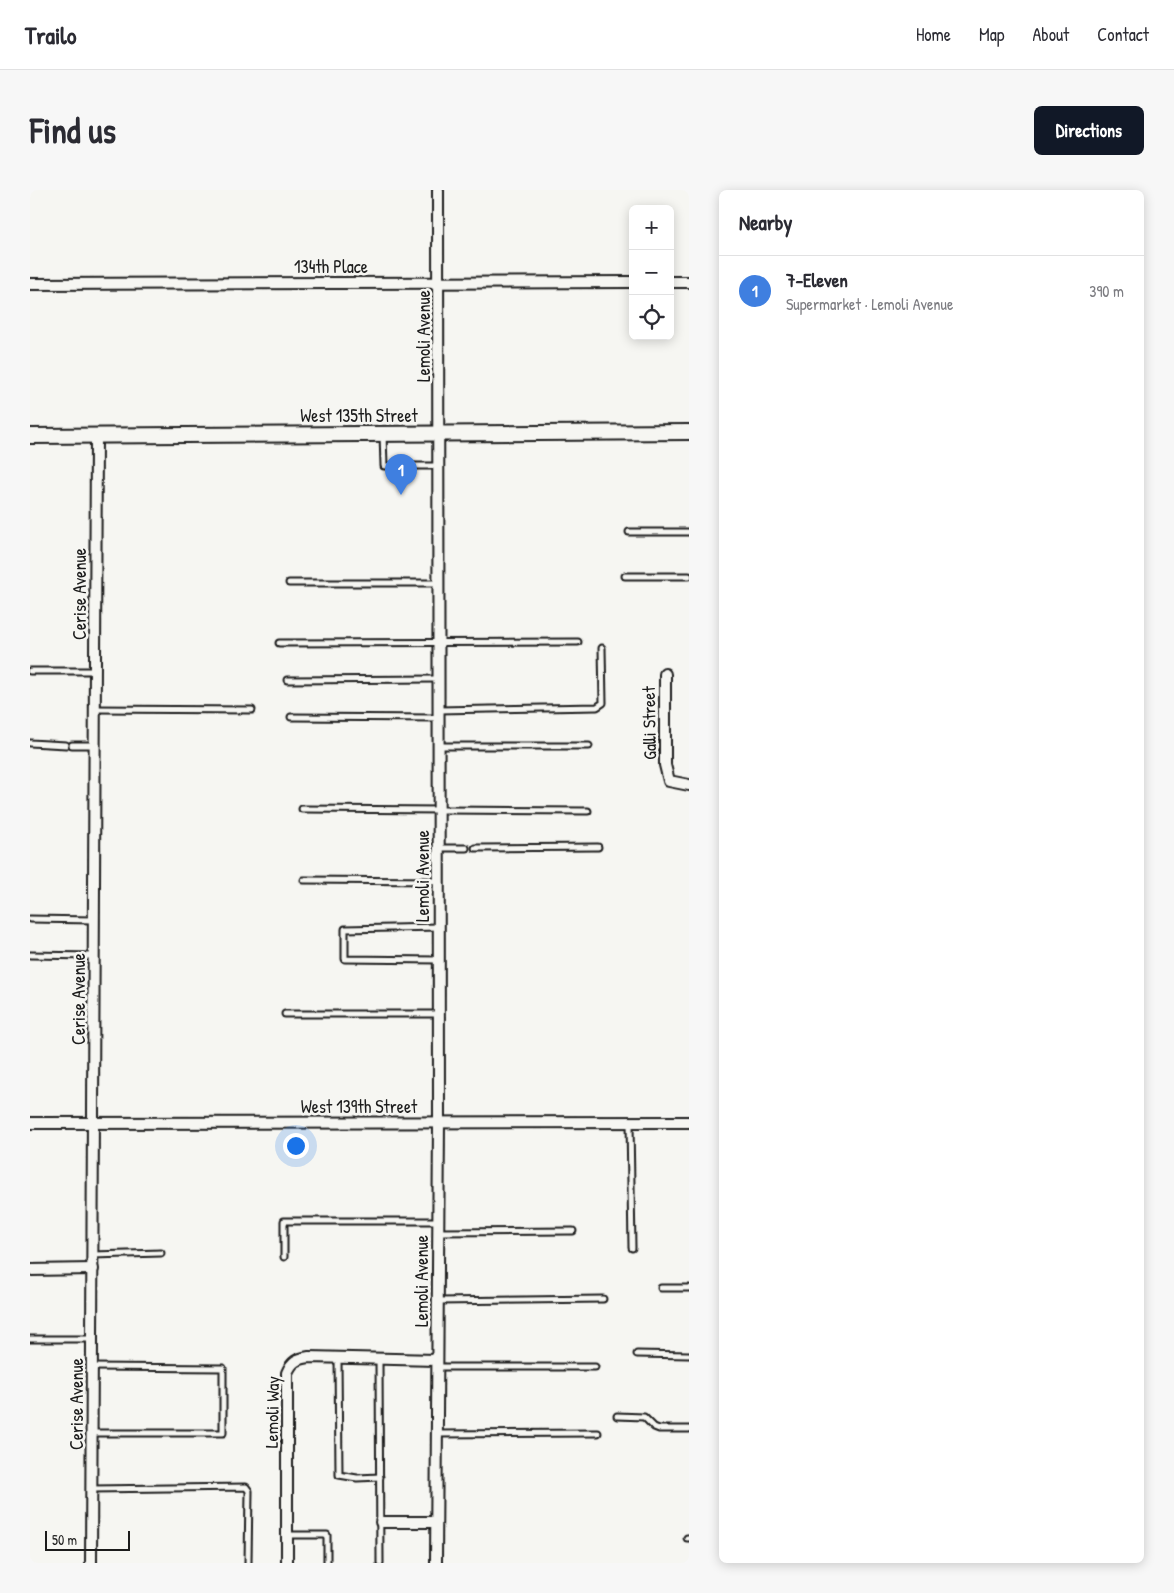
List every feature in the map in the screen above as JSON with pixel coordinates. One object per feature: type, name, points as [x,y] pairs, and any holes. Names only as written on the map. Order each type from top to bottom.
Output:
[{"type":"street","name":"Lemoli Avenue","points":[[436,1563],[439,1122],[438,433],[440,282],[438,190]]},
{"type":"street","name":"134th Place","points":[[30,284],[629,282]]},
{"type":"street","points":[[674,282],[689,282]]},
{"type":"street","name":"West 135th Street","points":[[30,436],[689,432]]},
{"type":"street","name":"Cerise Avenue","points":[[91,1563],[96,435]]},
{"type":"street","name":"Galli Street","points":[[665,674],[665,766],[669,781],[689,785]]},
{"type":"street","name":"West 139th Street","points":[[30,1123],[689,1122]]},
{"type":"street","points":[[30,1270],[93,1269]]},
{"type":"street","name":"Lemoli Way","points":[[287,1563],[288,1373],[290,1365],[297,1359],[309,1357],[421,1360],[437,1363]]},
{"type":"street","points":[[381,1522],[436,1522]]},
{"type":"lane","points":[[383,433],[384,466],[438,466]]},
{"type":"lane","points":[[629,532],[689,532]]},
{"type":"lane","points":[[625,576],[689,576]]},
{"type":"lane","points":[[289,583],[439,583]]},
{"type":"lane","points":[[279,644],[578,642]]},
{"type":"lane","points":[[291,717],[439,714],[597,707],[603,703],[602,648]]},
{"type":"lane","points":[[30,671],[96,671]]},
{"type":"lane","points":[[287,680],[439,679]]},
{"type":"lane","points":[[95,709],[252,710]]},
{"type":"lane","points":[[30,743],[95,745]]},
{"type":"lane","points":[[439,746],[588,746]]},
{"type":"lane","points":[[302,809],[588,811]]},
{"type":"lane","points":[[476,848],[598,847]]},
{"type":"lane","points":[[439,848],[466,848]]},
{"type":"lane","points":[[304,880],[439,881]]},
{"type":"lane","points":[[30,919],[94,920]]},
{"type":"lane","points":[[439,927],[345,929],[345,959],[439,960]]},
{"type":"lane","points":[[30,955],[94,956]]},
{"type":"lane","points":[[285,1014],[439,1014]]},
{"type":"lane","points":[[630,1122],[632,1248]]},
{"type":"lane","points":[[284,1257],[284,1221],[438,1221]]},
{"type":"lane","points":[[438,1232],[573,1231]]},
{"type":"lane","points":[[93,1255],[161,1253]]},
{"type":"lane","points":[[661,1288],[689,1288]]},
{"type":"lane","points":[[438,1301],[603,1299]]},
{"type":"lane","points":[[30,1339],[92,1339]]},
{"type":"lane","points":[[637,1354],[689,1355]]},
{"type":"lane","points":[[338,1358],[339,1475],[356,1478],[380,1477]]},
{"type":"lane","points":[[379,1359],[380,1563]]},
{"type":"lane","points":[[437,1363],[595,1367]]},
{"type":"lane","points":[[92,1367],[223,1368],[223,1433],[92,1433]]},
{"type":"lane","points":[[617,1416],[644,1416],[654,1427],[659,1429],[689,1429]]},
{"type":"lane","points":[[437,1434],[598,1433]]},
{"type":"lane","points":[[92,1489],[246,1487],[249,1491],[248,1563]]},
{"type":"lane","points":[[287,1535],[327,1535],[327,1563]]},
{"type":"place","name":"7-Eleven","points":[[401,495]]}]
